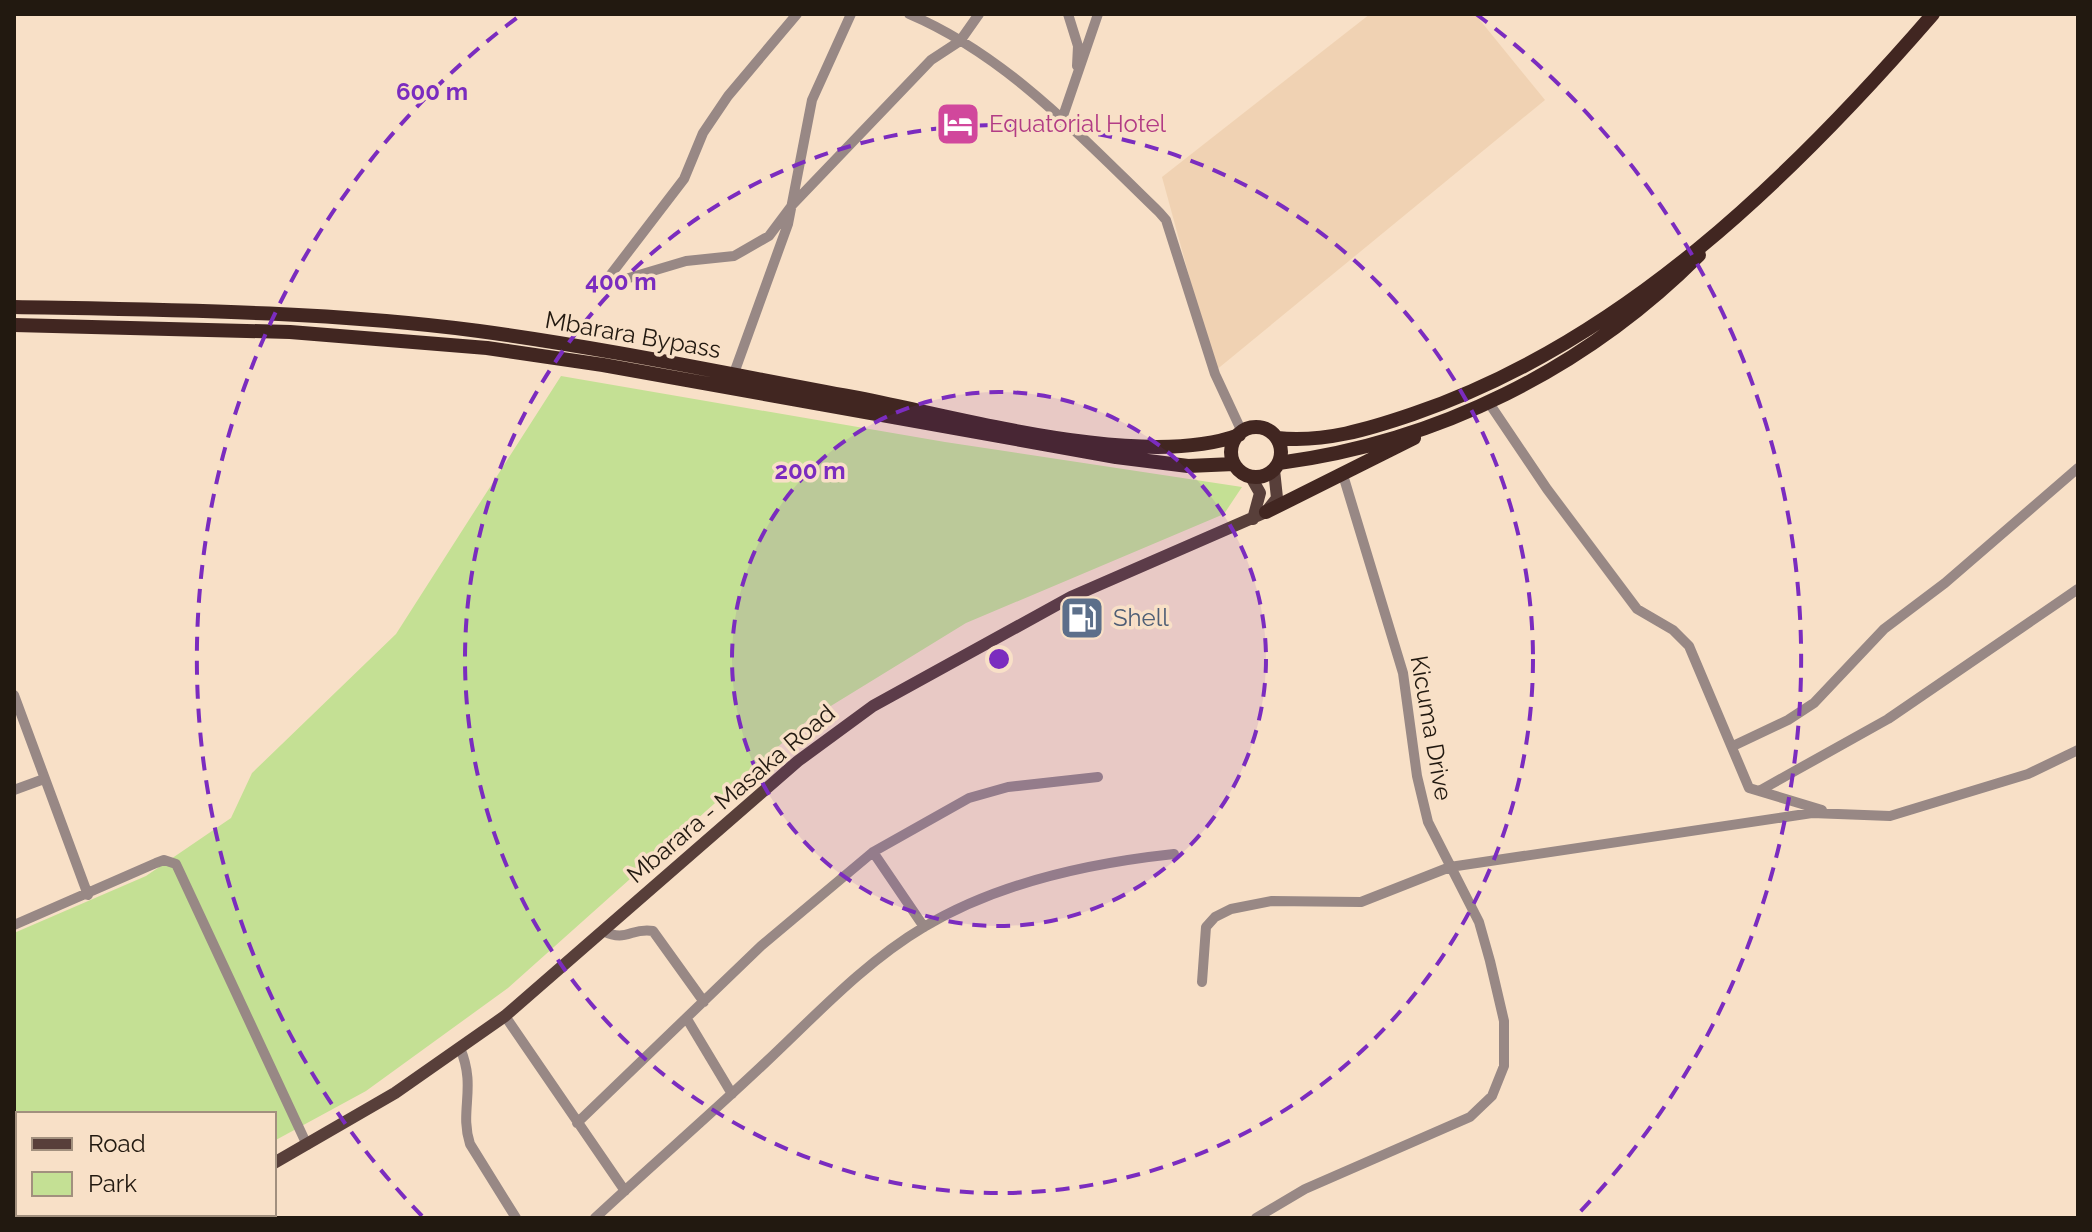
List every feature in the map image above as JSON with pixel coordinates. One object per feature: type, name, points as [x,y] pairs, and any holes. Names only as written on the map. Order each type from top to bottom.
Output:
[{"type":"highway","points":[[1723,228],[1602,319],[1515,373],[1449,402],[1375,426],[1317,439],[1277,438],[1258,428],[1240,433],[1231,449],[1234,464],[1251,477],[1263,476],[1276,466],[1435,425],[1489,403],[1587,349],[1661,293],[1723,228],[1809,150],[1933,14]]},
{"type":"highway","name":"Mbarara Bypass","points":[[14,307],[201,310],[378,321],[616,351],[733,376],[1111,444],[1188,444],[1221,441],[1240,433]]},
{"type":"highway","name":"Mbarara Bypass","points":[[14,325],[303,332],[487,348],[603,365],[1116,457],[1188,466],[1234,464]]},
{"type":"highway","points":[[1260,516],[1373,461],[1435,425]]},
{"type":"highway","points":[[1276,466],[1281,450],[1277,438]]},
{"type":"highway","points":[[1367,445],[1375,455],[1373,461]]},
{"type":"main road","points":[[1260,516],[1277,498],[1276,466]]},
{"type":"main road","points":[[1251,477],[1260,493],[1260,516]]},
{"type":"main road","name":"Mbarara - Masaka Road","points":[[276,1162],[460,1048],[505,1016],[798,761],[873,706],[1071,597],[1260,516]]},
{"type":"street","points":[[797,14],[728,96],[703,133],[684,179],[602,286],[686,261],[734,256],[769,236],[793,204],[931,60],[960,41],[979,14]]},
{"type":"street","points":[[733,376],[793,204],[812,100],[851,14]]},
{"type":"street","points":[[909,14],[960,41],[1024,84],[1166,220],[1199,330],[1240,433]]},
{"type":"street","points":[[1068,14],[1078,46],[1076,79]]},
{"type":"street","points":[[1062,119],[1098,14]]},
{"type":"street","points":[[1489,403],[1547,489],[1637,609],[1673,630],[1689,646],[1749,788],[1828,812]]},
{"type":"street","points":[[1733,746],[1788,720],[1814,703],[1884,629],[1945,583],[2078,468]]},
{"type":"street","name":"Kicuma Drive","points":[[1256,1218],[1305,1189],[1470,1117],[1492,1096],[1504,1066],[1504,1021],[1479,922],[1428,822],[1417,776],[1403,673],[1343,475]]},
{"type":"street","points":[[1759,791],[1888,719],[2078,589]]},
{"type":"street","points":[[14,695],[88,895]]},
{"type":"street","points":[[1202,982],[1206,927],[1231,909],[1272,901],[1361,902],[1450,867],[1828,812],[1890,816],[2028,774],[2078,750]]},
{"type":"street","points":[[577,1123],[761,946],[873,852],[969,798],[1008,787],[1098,777]]},
{"type":"street","points":[[14,790],[44,779]]},
{"type":"street","points":[[873,852],[924,927]]},
{"type":"street","points":[[595,1218],[857,976],[924,927],[984,898],[1025,884],[1129,859],[1174,854]]},
{"type":"street","points":[[14,925],[164,860],[182,870],[307,1145]]},
{"type":"street","points":[[603,931],[618,938],[653,931],[704,1002]]},
{"type":"street","points":[[505,1016],[625,1191]]},
{"type":"street","points":[[687,1019],[732,1094]]},
{"type":"street","points":[[460,1048],[470,1079],[466,1133],[516,1218]]},
{"type":"shaded area","points":[[1370,14],[1475,14],[1545,100],[1215,371],[1162,177]]},
{"type":"green space","points":[[561,376],[945,442],[1242,487],[1224,514],[966,623],[808,720],[508,988],[366,1091],[276,1140],[276,1112],[16,1112],[16,1216],[135,1216],[14,1218],[14,933],[146,876],[231,818],[252,773],[396,634]]},
{"type":"place","name":"Equatorial Hotel","points":[[958,124]]},
{"type":"place","name":"Shell","points":[[1082,618]]}]
